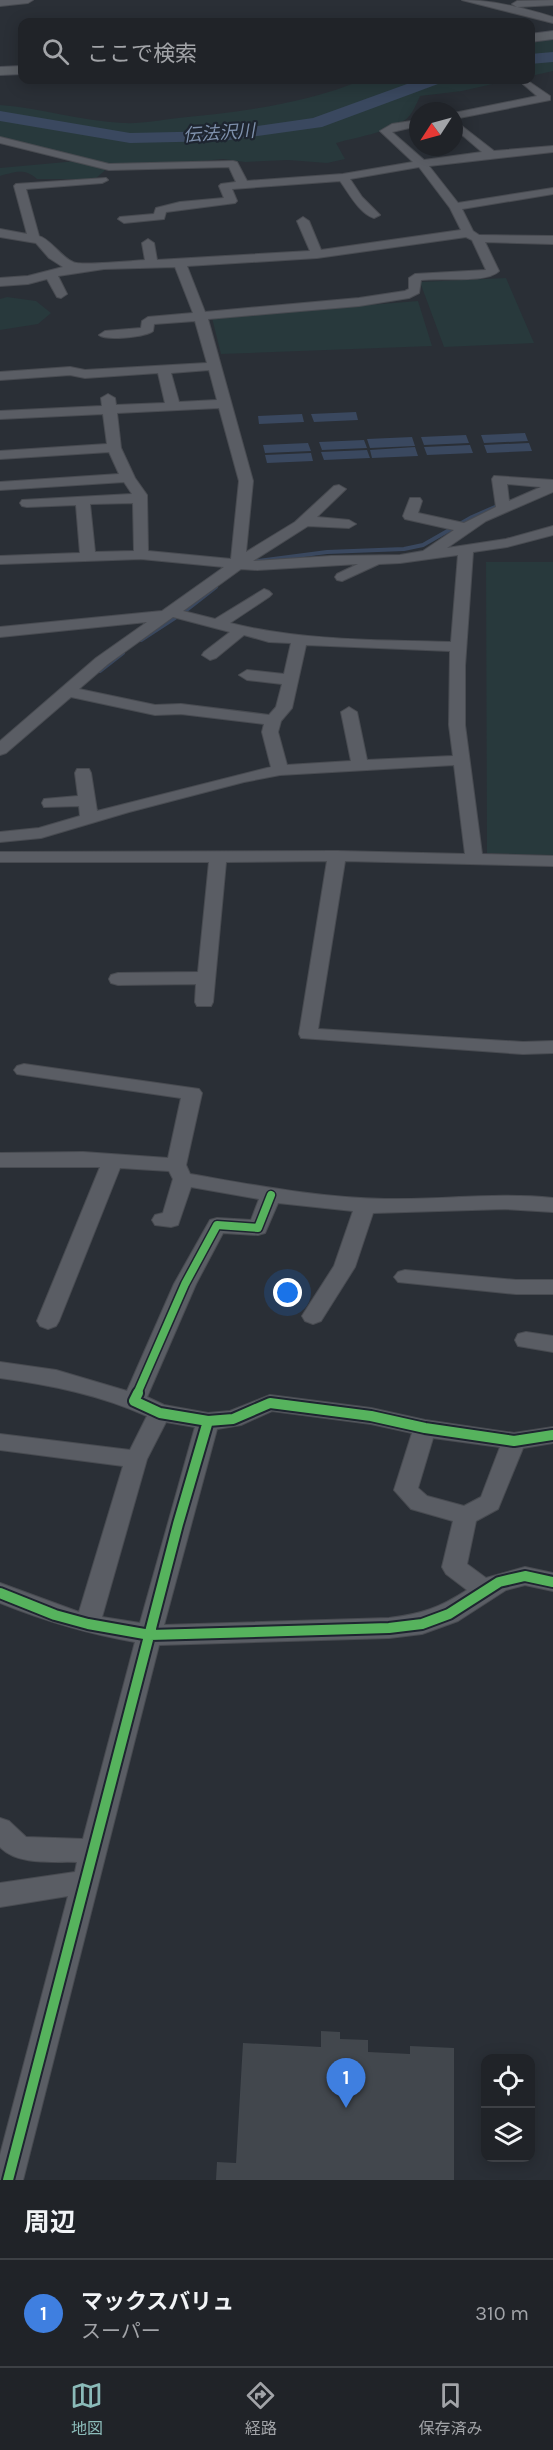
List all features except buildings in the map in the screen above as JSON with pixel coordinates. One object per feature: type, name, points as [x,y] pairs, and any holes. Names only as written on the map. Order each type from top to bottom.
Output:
[{"type":"main road","points":[[535,37],[553,35]]},
{"type":"main road","points":[[0,71],[18,70]]},
{"type":"street","points":[[0,3],[28,0]]},
{"type":"street","points":[[467,0],[531,13],[553,20]]},
{"type":"street","points":[[490,5],[553,2]]},
{"type":"street","points":[[463,114],[546,98],[528,84]]},
{"type":"street","points":[[409,124],[396,126],[385,131],[409,152]]},
{"type":"street","points":[[463,130],[490,153]]},
{"type":"street","points":[[0,140],[19,147],[109,167],[233,164],[243,184]]},
{"type":"street","points":[[0,149],[19,147]]},
{"type":"street","points":[[124,219],[160,217],[160,210],[231,201],[225,186],[343,177],[490,153],[553,149]]},
{"type":"street","points":[[105,335],[147,331],[148,321],[359,302],[410,294],[415,290],[415,278],[487,274],[493,271],[455,207],[413,156]]},
{"type":"street","points":[[102,195],[99,187],[109,167]]},
{"type":"street","points":[[343,177],[358,199],[374,215]]},
{"type":"street","points":[[34,239],[20,186],[102,180]]},
{"type":"street","points":[[455,207],[553,191]]},
{"type":"street","points":[[303,221],[317,254]]},
{"type":"street","points":[[0,233],[40,240],[53,255],[74,268]]},
{"type":"street","points":[[0,282],[51,275],[74,268],[104,265],[180,263],[317,254],[472,235],[553,240]]},
{"type":"street","points":[[148,243],[151,263]]},
{"type":"street","points":[[180,263],[200,315],[246,481],[239,564]]},
{"type":"street","points":[[104,265],[104,281]]},
{"type":"street","points":[[51,275],[61,294]]},
{"type":"street","points":[[0,376],[36,367],[85,374],[215,366]]},
{"type":"street","points":[[164,370],[173,407]]},
{"type":"street","points":[[91,398],[109,398],[114,448],[140,498],[141,555]]},
{"type":"street","points":[[0,415],[225,404]]},
{"type":"street","points":[[0,455],[114,448]]},
{"type":"street","points":[[0,486],[128,478]]},
{"type":"street","points":[[502,506],[499,479],[550,484]]},
{"type":"street","points":[[425,556],[462,526],[550,484]]},
{"type":"street","points":[[3,745],[102,661],[174,614],[239,564],[305,520],[339,489]]},
{"type":"street","points":[[27,503],[140,498]]},
{"type":"street","points":[[83,501],[88,555]]},
{"type":"street","points":[[415,501],[410,516],[462,526]]},
{"type":"street","points":[[305,520],[349,524]]},
{"type":"street","points":[[0,560],[88,555],[141,555],[256,566],[425,556],[507,543],[553,530]]},
{"type":"street","points":[[466,550],[459,647],[458,725],[474,859]]},
{"type":"street","points":[[342,577],[380,559]]},
{"type":"street","points":[[216,625],[264,594]]},
{"type":"street","points":[[0,632],[174,614],[240,631],[299,641],[459,647]]},
{"type":"street","points":[[210,655],[240,631]]},
{"type":"street","points":[[280,770],[270,732],[273,720],[284,708],[299,641]]},
{"type":"street","points":[[247,675],[292,680]]},
{"type":"street","points":[[67,692],[155,710],[181,709],[273,720]]},
{"type":"street","points":[[349,712],[360,765]]},
{"type":"street","points":[[0,837],[41,832],[243,777],[280,770],[462,760]]},
{"type":"street","points":[[83,773],[89,818]]},
{"type":"street","points":[[50,803],[87,800]]},
{"type":"street","points":[[337,856],[308,1034],[523,1048],[553,1047]]},
{"type":"street","points":[[0,857],[337,856],[553,861]]},
{"type":"street","points":[[204,1002],[218,857]]},
{"type":"street","points":[[118,979],[206,978]]},
{"type":"street","points":[[24,1070],[192,1093],[171,1220],[162,1220]]},
{"type":"street","points":[[0,1160],[112,1162],[180,1172],[271,1195],[365,1206],[419,1206],[489,1201],[553,1205]]},
{"type":"street","points":[[48,1321],[112,1162]]},
{"type":"street","points":[[134,1401],[184,1284],[217,1225],[258,1228],[271,1195]]},
{"type":"street","points":[[313,1316],[344,1267],[365,1206]]},
{"type":"street","points":[[405,1277],[516,1287],[553,1287]]},
{"type":"street","points":[[526,1340],[553,1344]]},
{"type":"street","points":[[0,1370],[56,1378],[134,1401],[160,1413],[208,1421],[233,1419],[270,1403],[371,1416],[425,1428],[514,1441],[553,1435]]},
{"type":"street","points":[[88,1624],[136,1459],[160,1413]]},
{"type":"street","points":[[8,2180],[208,1421]]},
{"type":"street","points":[[425,1428],[406,1490],[419,1503],[466,1516],[490,1503],[514,1441]]},
{"type":"street","points":[[0,1442],[136,1459]]},
{"type":"street","points":[[466,1516],[454,1568],[485,1591]]},
{"type":"street","points":[[0,1593],[55,1615],[88,1624],[150,1635],[389,1629],[422,1624],[449,1614],[500,1582],[525,1576],[553,1582]]},
{"type":"street","points":[[0,1829],[13,1843],[23,1848],[94,1851]]},
{"type":"street","points":[[0,1895],[86,1882]]},
{"type":"shaded area","points":[[553,37],[553,71],[535,75],[535,38]]},
{"type":"shaded area","points":[[351,84],[493,84],[462,91],[420,96],[417,102],[409,102],[409,116],[405,120],[380,131],[336,143],[345,159],[327,163],[288,160],[245,162],[223,159],[138,167],[109,167],[95,179],[37,179],[28,173],[20,172],[0,176],[0,168],[77,161],[0,139],[0,105],[92,120],[137,123],[271,106],[318,95]]},
{"type":"shaded area","points":[[506,278],[534,343],[444,347],[420,282]]},
{"type":"shaded area","points":[[7,297],[36,301],[51,313],[38,324],[0,330],[0,299]]},
{"type":"shaded area","points":[[418,301],[432,346],[221,354],[212,318]]},
{"type":"shaded area","points":[[486,562],[553,562],[553,855],[487,853]]},
{"type":"water","points":[[356,412],[358,420],[314,422],[311,414]]},
{"type":"water","points":[[302,414],[304,422],[259,424],[258,416]]},
{"type":"water","points":[[525,433],[528,441],[484,443],[481,435]]},
{"type":"water","points":[[466,435],[469,443],[424,445],[421,437]]},
{"type":"water","points":[[412,437],[415,446],[370,448],[367,439]]},
{"type":"water","points":[[364,440],[367,448],[322,450],[319,442]]},
{"type":"water","points":[[308,443],[311,451],[265,453],[263,445]]},
{"type":"water","points":[[529,443],[532,451],[487,453],[484,445]]},
{"type":"water","points":[[470,445],[473,453],[427,455],[424,447]]},
{"type":"water","points":[[415,447],[418,456],[372,458],[370,450]]},
{"type":"water","points":[[367,450],[370,458],[324,460],[321,452]]},
{"type":"water","points":[[311,453],[313,461],[267,463],[265,455]]},
{"type":"waterway","name":"伝法沢川","points":[[535,59],[553,57]]},
{"type":"waterway","name":"伝法沢川","points":[[0,116],[130,138],[223,136],[316,123],[421,84]]},
{"type":"waterway","points":[[250,562],[327,552],[404,549],[423,545],[472,517],[502,504]]},
{"type":"waterway","points":[[141,640],[184,612],[216,587]]},
{"type":"waterway","points":[[100,671],[123,653]]},
{"type":"cycle path","points":[[271,1195],[258,1228],[217,1225],[185,1284],[134,1401],[160,1413],[208,1421],[233,1419],[270,1403],[371,1416],[425,1428],[514,1441],[553,1435]]},
{"type":"cycle path","points":[[8,2180],[178,1524],[208,1421]]},
{"type":"cycle path","points":[[0,1593],[55,1615],[88,1624],[150,1635],[389,1628],[422,1624],[449,1614],[499,1582],[525,1576],[553,1582]]},
{"type":"place","name":"マックスバリュ","points":[[346,2108]]}]
